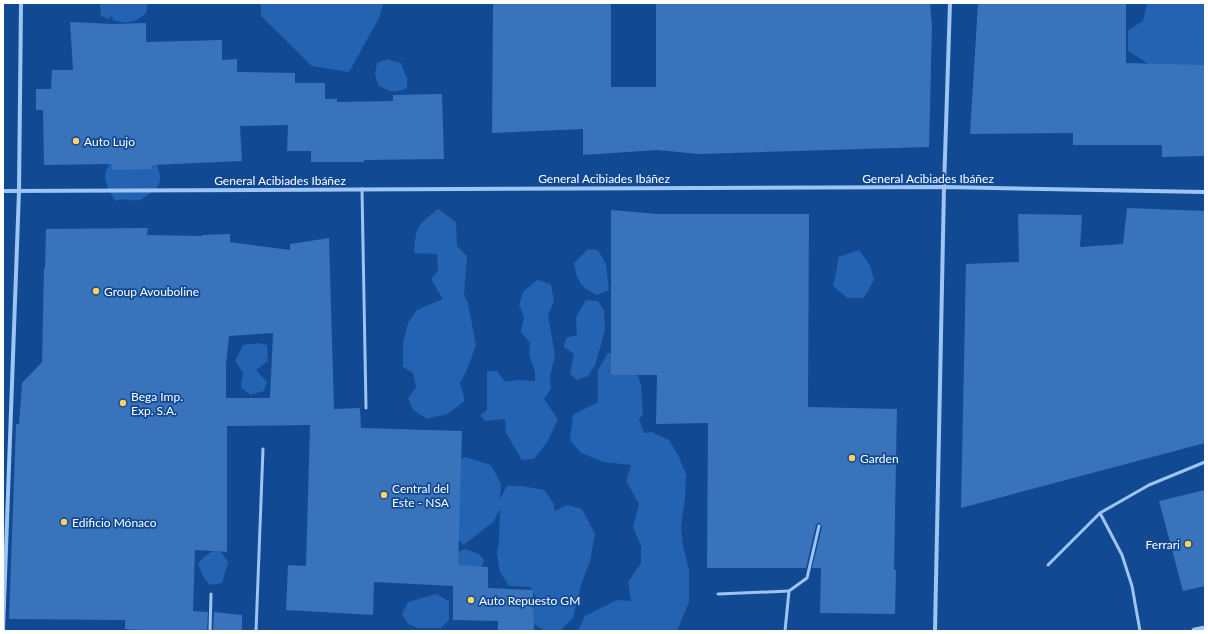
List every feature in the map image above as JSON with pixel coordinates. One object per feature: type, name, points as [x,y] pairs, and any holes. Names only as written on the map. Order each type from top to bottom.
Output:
[{"type":"street","points":[[3,631],[19,191],[21,3]]},
{"type":"street","points":[[935,631],[944,187],[950,3]]},
{"type":"street","name":"General Acibiades Ibáñez","points":[[3,191],[944,187],[1205,192]]},
{"type":"street","points":[[1195,631],[1205,629]]},
{"type":"lane","points":[[362,190],[366,408]]},
{"type":"lane","points":[[256,631],[263,449]]},
{"type":"lane","points":[[1048,565],[1100,513],[1149,486],[1205,462]]},
{"type":"lane","points":[[1100,513],[1122,555],[1132,586],[1140,631]]},
{"type":"lane","points":[[718,594],[789,592],[807,578],[819,526]]},
{"type":"lane","points":[[785,631],[789,592]]},
{"type":"lane","points":[[210,631],[211,594]]},
{"type":"shaded area","points":[[101,3],[148,3],[146,13],[138,19],[131,22],[118,22],[113,20],[112,15],[109,19],[101,16]]},
{"type":"shaded area","points":[[261,3],[383,3],[380,16],[349,72],[312,66],[261,16]]},
{"type":"shaded area","points":[[1147,3],[1205,3],[1205,69],[1152,66],[1128,51],[1128,30],[1143,21]]},
{"type":"shaded area","points":[[387,59],[401,63],[407,79],[407,88],[395,92],[378,85],[375,74],[377,63]]},
{"type":"shaded area","points":[[117,153],[152,155],[160,177],[160,182],[154,191],[140,200],[122,199],[115,201],[105,177],[108,167]]},
{"type":"shaded area","points":[[438,209],[456,222],[457,246],[467,256],[464,295],[468,303],[476,345],[466,372],[460,383],[465,401],[447,414],[427,419],[413,410],[408,398],[416,387],[413,373],[403,367],[403,343],[408,323],[417,310],[443,299],[431,279],[438,271],[437,254],[414,253],[419,227]]},
{"type":"shaded area","points":[[588,249],[598,250],[606,264],[609,290],[597,295],[580,283],[575,269],[574,263]]},
{"type":"shaded area","points":[[859,250],[870,265],[874,280],[864,298],[847,298],[833,286],[838,257]]},
{"type":"shaded area","points":[[537,280],[551,284],[554,302],[548,315],[555,356],[550,376],[551,389],[544,399],[558,419],[548,441],[534,459],[522,460],[506,433],[505,419],[486,421],[480,416],[487,410],[487,371],[497,371],[505,382],[519,380],[535,381],[535,372],[529,354],[530,343],[521,332],[524,317],[519,305],[523,292]]},
{"type":"shaded area","points":[[586,300],[598,301],[604,310],[605,329],[595,365],[588,376],[577,380],[570,374],[574,354],[564,347],[566,338],[577,335],[576,317]]},
{"type":"shaded area","points":[[259,343],[267,345],[268,361],[256,370],[267,382],[264,391],[250,395],[241,387],[243,373],[235,361],[243,345]]},
{"type":"shaded area","points":[[608,353],[630,356],[641,384],[643,414],[639,419],[644,433],[652,432],[669,440],[678,455],[686,474],[685,498],[681,527],[683,546],[689,570],[689,602],[677,631],[578,631],[585,616],[617,600],[631,601],[628,582],[641,563],[641,546],[633,527],[639,504],[626,481],[631,465],[604,462],[581,453],[570,440],[573,415],[598,402],[598,370]]},
{"type":"shaded area","points":[[465,457],[491,465],[501,484],[500,499],[507,486],[522,486],[544,490],[554,504],[555,511],[567,505],[582,509],[595,534],[590,561],[581,585],[573,618],[560,631],[545,631],[534,624],[533,611],[537,600],[531,587],[509,586],[500,572],[497,554],[500,509],[493,522],[464,545],[453,536],[450,466]]},
{"type":"shaded area","points":[[465,549],[479,554],[484,560],[481,570],[463,580],[452,555]]},
{"type":"shaded area","points":[[213,551],[221,552],[228,562],[222,583],[210,585],[204,578],[198,564],[204,557]]},
{"type":"shaded area","points":[[436,594],[449,601],[449,620],[441,628],[418,628],[408,624],[402,614],[408,602]]},
{"type":"building","points":[[493,3],[611,3],[611,87],[656,87],[656,3],[930,3],[932,26],[929,147],[699,154],[657,150],[583,155],[583,129],[492,133]]},
{"type":"building","points":[[978,3],[1126,3],[1126,63],[1205,65],[1205,156],[1162,157],[1162,145],[1073,145],[1073,133],[970,134]]},
{"type":"building","points":[[70,22],[113,24],[146,23],[146,42],[222,40],[222,60],[237,59],[237,72],[295,73],[295,83],[325,83],[325,99],[337,99],[337,102],[393,101],[393,95],[442,94],[444,159],[311,162],[311,151],[287,151],[288,125],[240,126],[242,161],[152,165],[152,169],[112,170],[112,164],[44,165],[43,110],[36,110],[36,89],[51,89],[52,70],[73,70]]},
{"type":"building","points":[[1127,208],[1205,211],[1205,443],[961,508],[966,264],[1019,262],[1018,214],[1082,215],[1080,247],[1123,244]]},
{"type":"building","points":[[611,210],[657,214],[809,214],[808,407],[897,409],[894,570],[896,570],[895,614],[820,613],[821,568],[812,568],[822,527],[820,523],[816,525],[806,568],[707,568],[708,423],[656,424],[657,375],[611,375]]},
{"type":"building","points":[[148,228],[147,235],[202,236],[230,234],[230,242],[290,250],[290,244],[329,238],[334,409],[360,408],[361,428],[462,431],[458,565],[488,567],[488,588],[533,590],[534,630],[498,630],[498,621],[453,620],[453,586],[374,582],[373,615],[286,610],[288,565],[306,566],[310,425],[227,426],[227,552],[195,550],[193,611],[208,612],[207,631],[151,631],[125,629],[125,620],[9,619],[16,424],[19,424],[22,383],[42,362],[46,229]],"holes":[[[273,333],[270,398],[226,398],[226,365],[229,336]]]},
{"type":"building","name":"Ferrari","points":[[1205,490],[1205,586],[1183,591],[1159,501]]},
{"type":"building","points":[[214,612],[242,615],[242,631],[213,631]]},
{"type":"place","name":"Auto Lujo","points":[[76,141]]},
{"type":"place","name":"Group Avouboline","points":[[96,291]]},
{"type":"place","name":"Bega Imp. Exp. S.A.","points":[[123,403]]},
{"type":"place","name":"Garden","points":[[852,458]]},
{"type":"place","name":"Central del Este - NSA","points":[[384,495]]},
{"type":"place","name":"Edificio Mónaco","points":[[64,522]]},
{"type":"place","name":"Ferrari","points":[[1188,544]]},
{"type":"place","name":"Auto Repuesto GM","points":[[471,600]]}]
